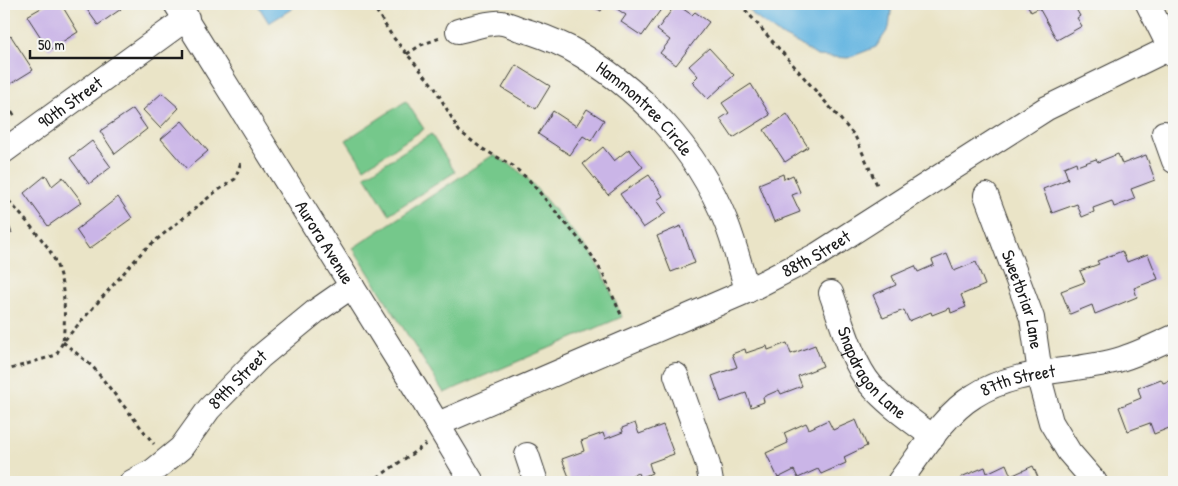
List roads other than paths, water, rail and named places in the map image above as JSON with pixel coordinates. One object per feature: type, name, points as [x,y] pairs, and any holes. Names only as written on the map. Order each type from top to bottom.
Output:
[{"type":"street","points":[[1148,4],[1173,50]]},
{"type":"street","name":"90th Street","points":[[4,151],[181,11]]},
{"type":"street","name":"Aurora Avenue","points":[[181,11],[352,286],[432,434],[472,482]]},
{"type":"street","name":"Hammontree Circle","points":[[458,31],[501,22],[550,38],[583,56],[614,77],[642,100],[668,127],[690,156],[710,188],[729,230],[747,291]]},
{"type":"street","name":"88th Street","points":[[432,434],[747,291],[817,255],[1048,108],[1173,50]]},
{"type":"street","points":[[1164,134],[1174,161]]},
{"type":"street","name":"Sweetbriar Lane","points":[[986,195],[1032,318],[1039,366],[1038,374],[1051,422],[1069,452],[1095,482]]},
{"type":"street","name":"89th Street","points":[[132,482],[153,471],[181,448],[209,409],[260,357],[316,311],[352,286]]},
{"type":"street","name":"Snapdragon Lane","points":[[832,293],[855,358],[870,385],[933,437]]},
{"type":"street","name":"87th Street","points":[[899,482],[944,422],[972,396],[995,384],[1014,378],[1115,361],[1174,337]]},
{"type":"street","points":[[676,375],[708,465],[711,482]]},
{"type":"street","points":[[527,456],[536,482]]},
{"type":"water","points":[[257,4],[290,4],[293,8],[269,23]]},
{"type":"water","points":[[746,4],[892,4],[889,28],[876,47],[848,58],[817,56],[777,33],[754,16]]}]
